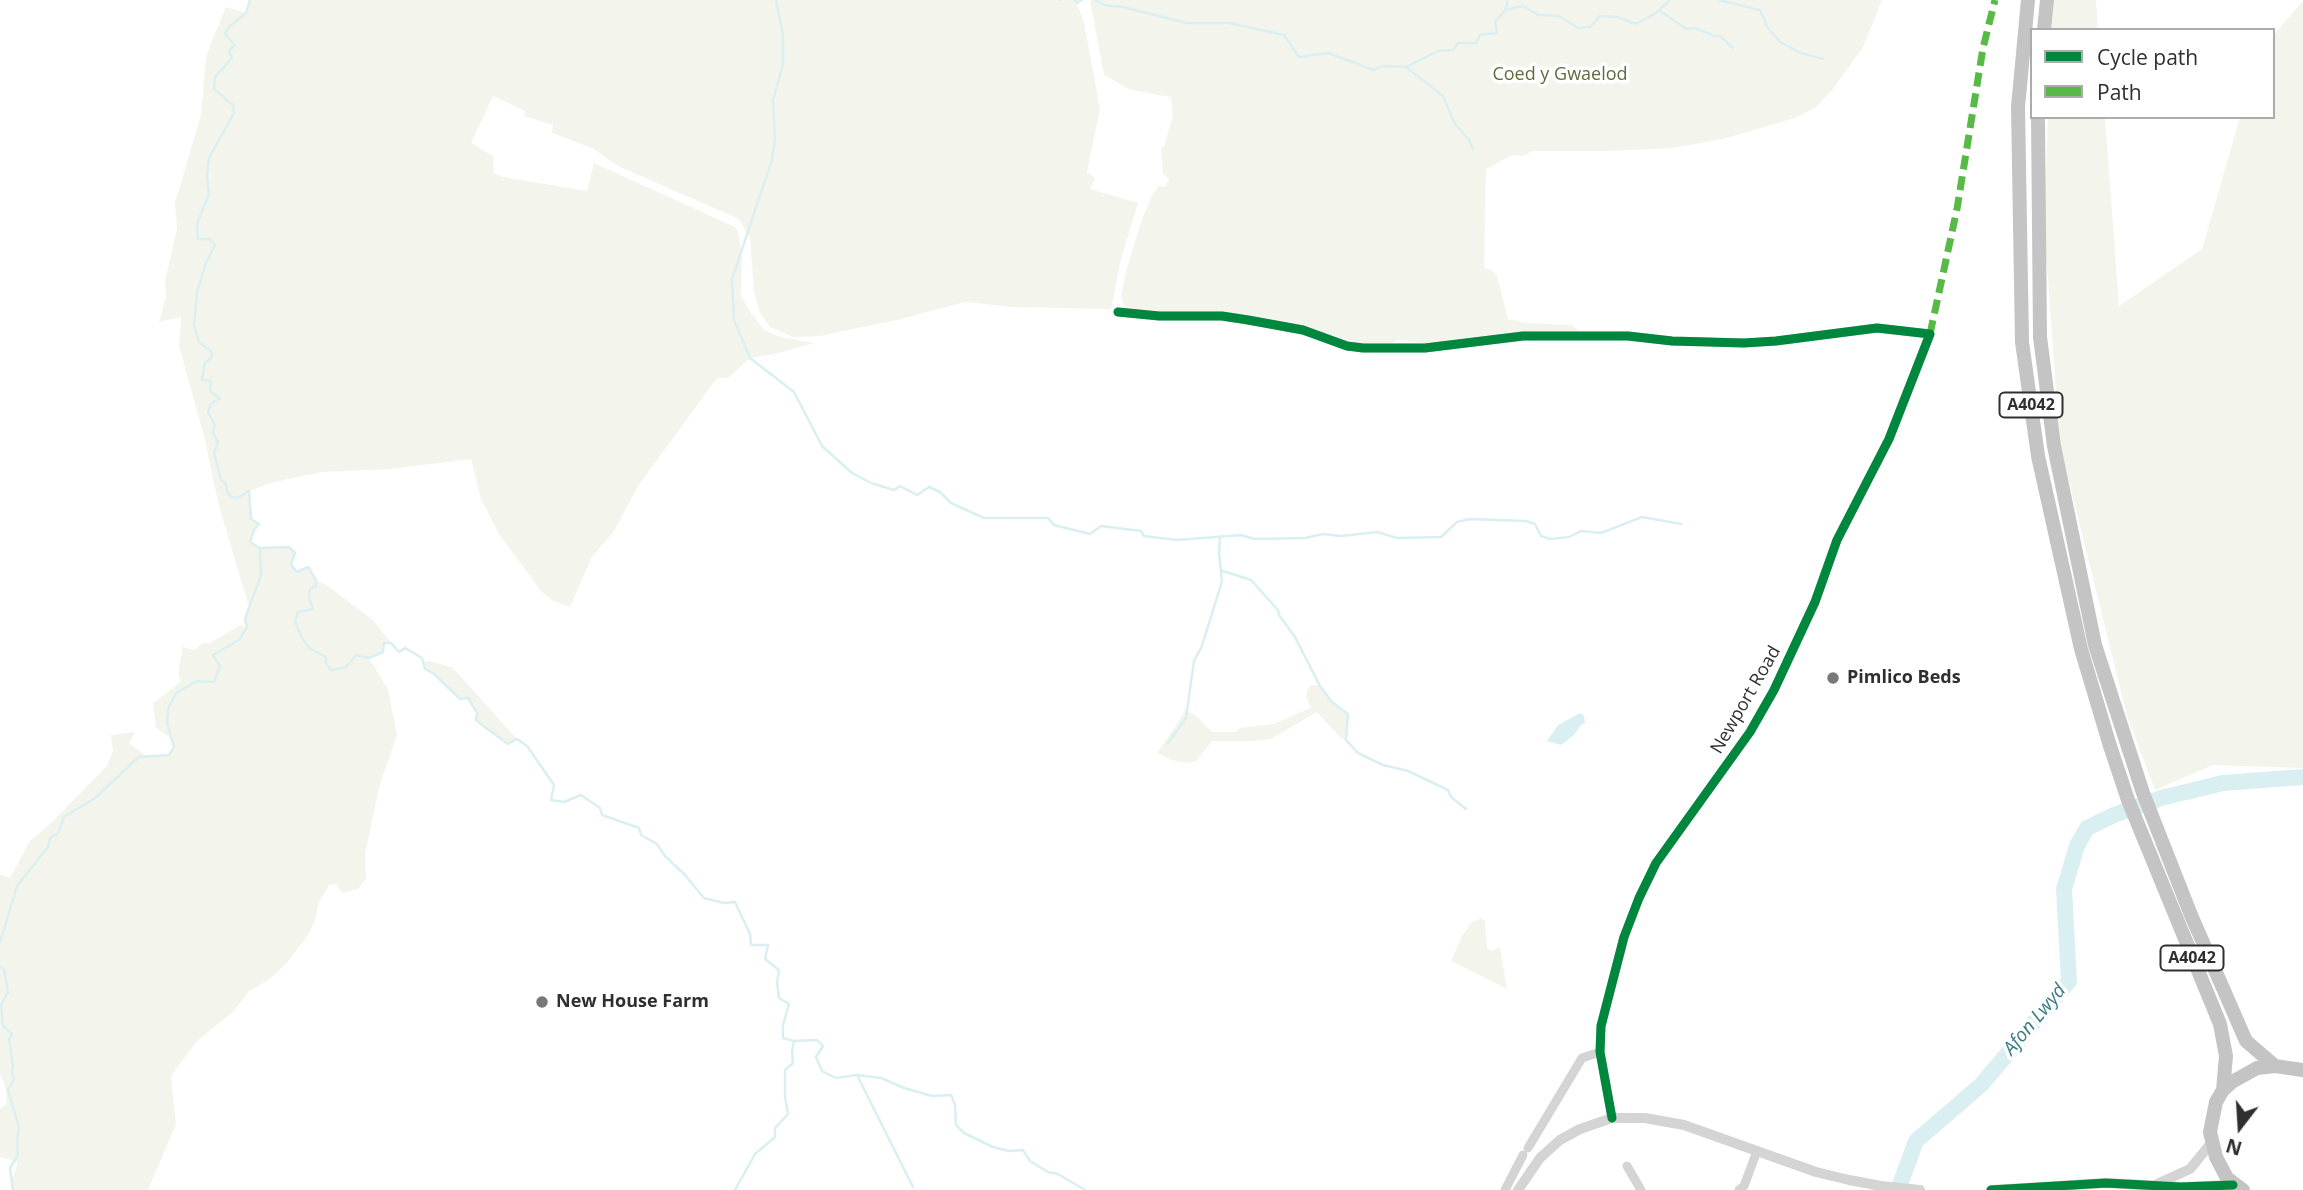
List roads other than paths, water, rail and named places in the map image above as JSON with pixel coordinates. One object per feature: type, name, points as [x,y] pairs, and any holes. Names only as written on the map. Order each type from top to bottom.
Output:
[{"type":"highway","name":"A4042","points":[[2028,0],[2018,107],[2022,342],[2038,456],[2081,649],[2128,800],[2220,1024],[2226,1056],[2223,1090]]},
{"type":"highway","points":[[2044,28],[2047,0]]},
{"type":"highway","name":"A4042","points":[[2038,119],[2040,337],[2054,446],[2095,645],[2143,793],[2191,915],[2246,1041],[2275,1066]]},
{"type":"highway","points":[[2238,1187],[2216,1157],[2211,1142],[2211,1120],[2216,1102],[2223,1090],[2257,1068],[2275,1066],[2303,1070]]},
{"type":"street","name":"Newport Road","points":[[1118,312],[1159,316],[1222,316],[1303,330],[1347,346],[1363,348],[1425,348],[1523,336],[1628,336],[1672,341],[1744,343],[1877,328],[1930,334],[1889,439],[1837,540],[1815,602],[1774,690],[1743,743],[1656,863],[1639,898],[1624,937],[1601,1026],[1600,1052],[1612,1118]]},
{"type":"street","points":[[1504,1190],[1582,1058],[1600,1052]]},
{"type":"street","points":[[1518,1190],[1540,1158],[1560,1140],[1580,1129],[1612,1118],[1645,1118],[1684,1125],[1816,1172],[1881,1186],[1920,1190]]},
{"type":"street","points":[[2156,1184],[2190,1169],[2211,1142]]},
{"type":"street","points":[[1738,1190],[1744,1186],[1757,1151]]},
{"type":"street","points":[[1627,1166],[1641,1190]]},
{"type":"street","points":[[1991,1190],[2106,1183],[2238,1187]]},
{"type":"waterway","points":[[250,0],[246,13],[228,28],[225,34],[235,45],[229,51],[232,58],[215,77],[214,89],[233,105],[234,113],[209,158],[209,194],[197,224],[198,239],[210,239],[215,245],[197,292],[194,325],[199,342],[212,352],[211,358],[205,363],[202,380],[211,381],[210,391],[220,398],[211,404],[208,412],[215,425],[213,433],[218,442],[214,453],[221,480],[226,484],[231,497],[237,498],[249,491],[251,519],[259,524],[250,542],[260,548],[289,547],[295,553],[291,564],[297,572],[308,567],[316,580],[316,586],[310,589],[309,598],[313,609],[298,612],[295,621],[309,648],[326,657],[326,663],[331,670],[346,667],[356,655],[369,658],[383,652],[384,643],[391,643],[399,652],[405,648],[422,658],[425,669],[433,673],[460,699],[468,698],[477,713],[476,720],[508,744],[517,739],[527,746],[554,785],[551,800],[564,802],[581,795],[600,808],[602,815],[639,828],[641,835],[657,844],[704,898],[724,903],[735,902],[750,934],[751,945],[768,945],[765,959],[779,970],[779,998],[789,1004],[783,1025],[783,1038],[794,1041],[817,1040],[823,1046],[816,1057],[822,1071],[836,1078],[857,1075],[881,1078],[932,1096],[951,1095],[955,1105],[956,1125],[964,1133],[993,1147],[1009,1151],[1023,1150],[1030,1161],[1085,1190]]},
{"type":"waterway","points":[[776,0],[783,35],[783,65],[773,100],[775,139],[772,160],[732,279],[734,320],[750,358],[794,392],[822,446],[852,473],[871,483],[894,490],[900,486],[917,495],[929,487],[940,492],[951,503],[984,518],[1048,518],[1054,525],[1090,534],[1101,526],[1141,531],[1144,536],[1177,540],[1241,535],[1254,539],[1305,538],[1323,534],[1342,536],[1377,532],[1397,538],[1441,537],[1457,522],[1470,519],[1526,521],[1535,524],[1541,536],[1550,539],[1569,537],[1581,531],[1601,533],[1642,517],[1681,524]]},
{"type":"waterway","points":[[1075,0],[1077,3],[1082,0]]},
{"type":"waterway","points":[[1095,0],[1104,5],[1187,23],[1229,23],[1284,35],[1299,57],[1328,53],[1374,70],[1381,66],[1406,67],[1438,51],[1453,50],[1458,43],[1476,43],[1480,35],[1497,33],[1495,22],[1505,10],[1508,0]]},
{"type":"waterway","points":[[1505,10],[1523,6],[1538,15],[1559,16],[1578,28],[1590,27],[1600,16],[1617,17],[1636,24],[1656,13],[1670,0]]},
{"type":"waterway","points":[[1719,0],[1760,10],[1768,28],[1780,42],[1801,53],[1823,59]]},
{"type":"waterway","points":[[1659,10],[1686,29],[1695,28],[1720,36],[1733,48]]},
{"type":"waterway","points":[[1406,67],[1443,96],[1455,124],[1473,149]]},
{"type":"waterway","points":[[1168,743],[1186,718],[1194,661],[1202,646],[1222,581],[1220,538]]},
{"type":"waterway","points":[[0,943],[17,886],[48,847],[50,838],[58,833],[64,817],[95,798],[139,757],[169,755],[174,747],[167,723],[168,709],[176,693],[197,681],[214,682],[220,666],[213,655],[239,640],[247,627],[245,619],[261,575],[260,549]]},
{"type":"waterway","points":[[1223,571],[1251,580],[1278,610],[1320,686],[1332,702],[1348,714],[1346,740],[1358,753],[1383,765],[1408,771],[1448,790],[1451,797],[1466,809]]},
{"type":"waterway","name":"Afon Lwyd","points":[[1898,1190],[1916,1141],[1981,1085],[2069,981],[2064,889],[2077,846],[2087,828],[2161,798],[2223,783],[2303,777]]},
{"type":"waterway","points":[[0,967],[4,969],[8,992],[1,1005],[3,1026],[12,1034],[9,1039],[14,1079],[8,1090],[19,1128],[18,1155],[10,1168],[13,1190]]},
{"type":"waterway","points":[[735,1190],[755,1154],[775,1137],[775,1128],[788,1114],[785,1070],[793,1063],[794,1041]]},
{"type":"waterway","points":[[857,1075],[913,1187]]},
{"type":"place","name":"Pimlico Beds","points":[[1833,678]]},
{"type":"place","name":"New House Farm","points":[[542,1002]]},
{"type":"park label","name":"Coed y Gwaelod","points":[[1560,75]]}]
